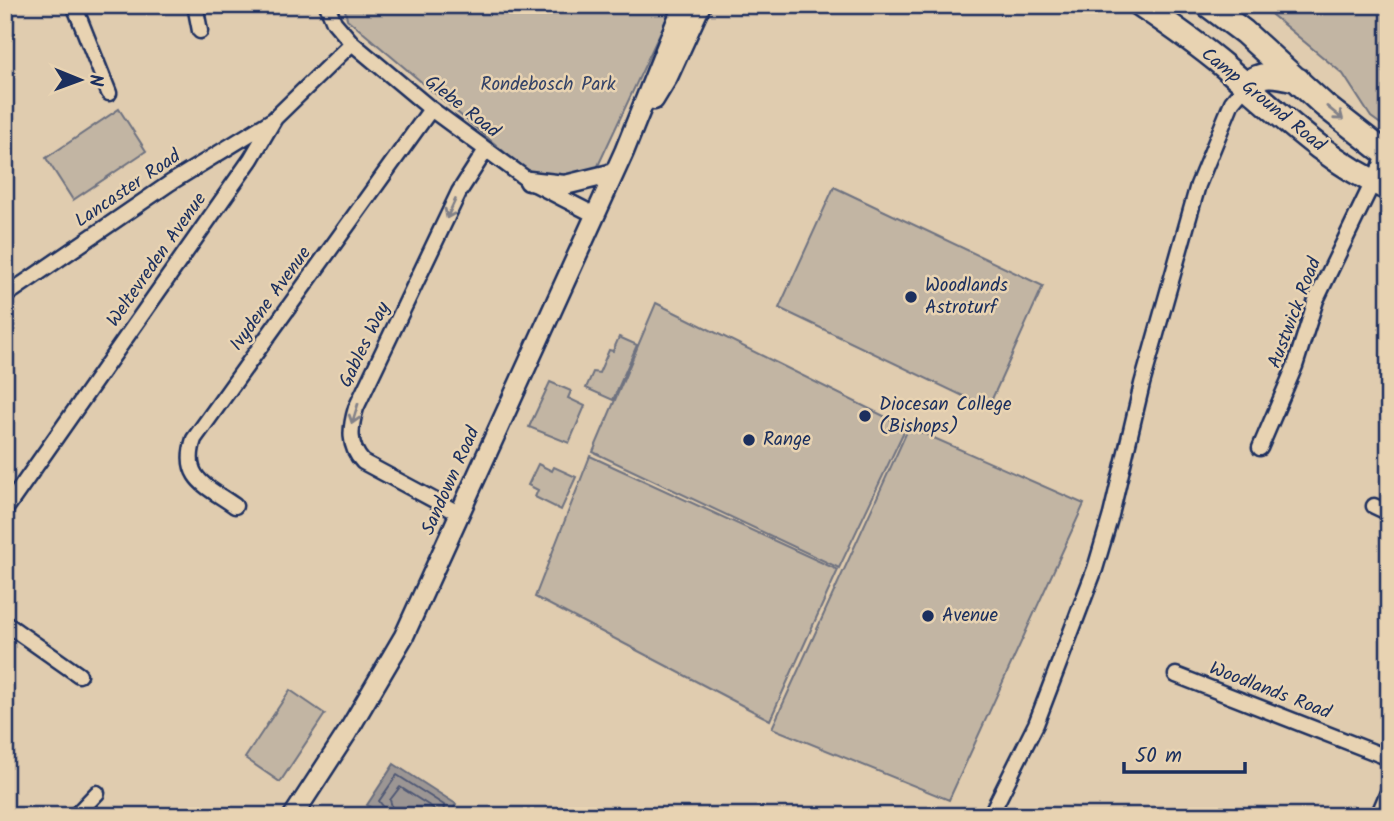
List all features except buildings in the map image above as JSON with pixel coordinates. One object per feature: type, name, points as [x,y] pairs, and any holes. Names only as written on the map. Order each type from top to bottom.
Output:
[{"type":"main road","name":"Camp Ground Road","points":[[1141,5],[1222,64],[1307,138],[1381,186]]},
{"type":"main road","name":"Camp Ground Road","points":[[1208,5],[1387,155]]},
{"type":"main road","points":[[1244,33],[1248,64],[1246,85]]},
{"type":"main road","points":[[1246,85],[1259,75],[1281,75],[1298,80]]},
{"type":"street","points":[[74,5],[109,93]]},
{"type":"street","points":[[195,5],[200,31]]},
{"type":"street","name":"Glebe Road","points":[[327,5],[334,22],[352,43],[431,109],[529,181],[595,215]]},
{"type":"street","name":"Sandown Road","points":[[293,816],[347,733],[404,636],[624,152],[683,5]]},
{"type":"street","name":"Sandown Road","points":[[624,152],[668,77],[701,5]]},
{"type":"street","name":"Weltevreden Avenue","points":[[5,510],[251,159],[275,118],[352,43]]},
{"type":"street","points":[[990,816],[1036,724],[1094,569],[1111,515],[1142,384],[1198,186],[1232,102],[1246,85]]},
{"type":"street","name":"Ivydene Avenue","points":[[235,506],[197,479],[192,471],[190,459],[194,439],[431,109]]},
{"type":"street","name":"Lancaster Road","points":[[5,296],[170,183],[275,118]]},
{"type":"street","name":"Gables Way","points":[[460,514],[363,462],[356,455],[353,446],[352,422],[356,408],[459,192],[486,150]]},
{"type":"street","name":"Austwick Road","points":[[1261,448],[1295,366],[1316,300],[1381,186],[1387,155]]},
{"type":"street","points":[[529,181],[565,185],[614,173]]},
{"type":"street","points":[[1374,506],[1389,513]]},
{"type":"street","points":[[5,624],[79,675]]},
{"type":"street","name":"Woodlands Road","points":[[1175,675],[1389,758]]},
{"type":"street","points":[[1378,816],[1389,790]]},
{"type":"street","points":[[75,816],[97,793]]},
{"type":"green space","name":"Rondebosch Park","points":[[344,5],[673,5],[597,168],[546,183],[522,167],[347,19]]},
{"type":"green space","points":[[1260,5],[1389,5],[1389,130],[1371,117],[1343,74]]},
{"type":"green space","points":[[119,109],[146,151],[73,200],[46,158]]},
{"type":"green space","name":"Woodlands Astroturf","points":[[834,187],[1043,286],[988,408],[779,308]]},
{"type":"green space","name":"Range","points":[[656,303],[906,427],[839,568],[593,452]]},
{"type":"green space","points":[[619,337],[637,345],[613,400],[586,388],[593,372],[599,373],[609,350],[613,351]]},
{"type":"green space","points":[[550,382],[571,391],[568,398],[585,406],[569,443],[529,427]]},
{"type":"green space","name":"Avenue","points":[[909,427],[1084,504],[949,800],[772,728]]},
{"type":"green space","points":[[590,456],[838,570],[770,720],[535,597]]},
{"type":"green space","points":[[538,464],[552,471],[554,467],[576,477],[561,510],[535,497],[538,490],[528,485]]},
{"type":"green space","points":[[290,690],[325,714],[280,782],[245,758]]},
{"type":"water","points":[[394,764],[456,804],[449,816],[384,816],[367,805]]},
{"type":"place","name":"Woodlands Astroturf","points":[[911,297]]},
{"type":"place","name":"Diocesan College (Bishops)","points":[[865,416]]},
{"type":"place","name":"Range","points":[[749,440]]},
{"type":"place","name":"Avenue","points":[[928,616]]}]
